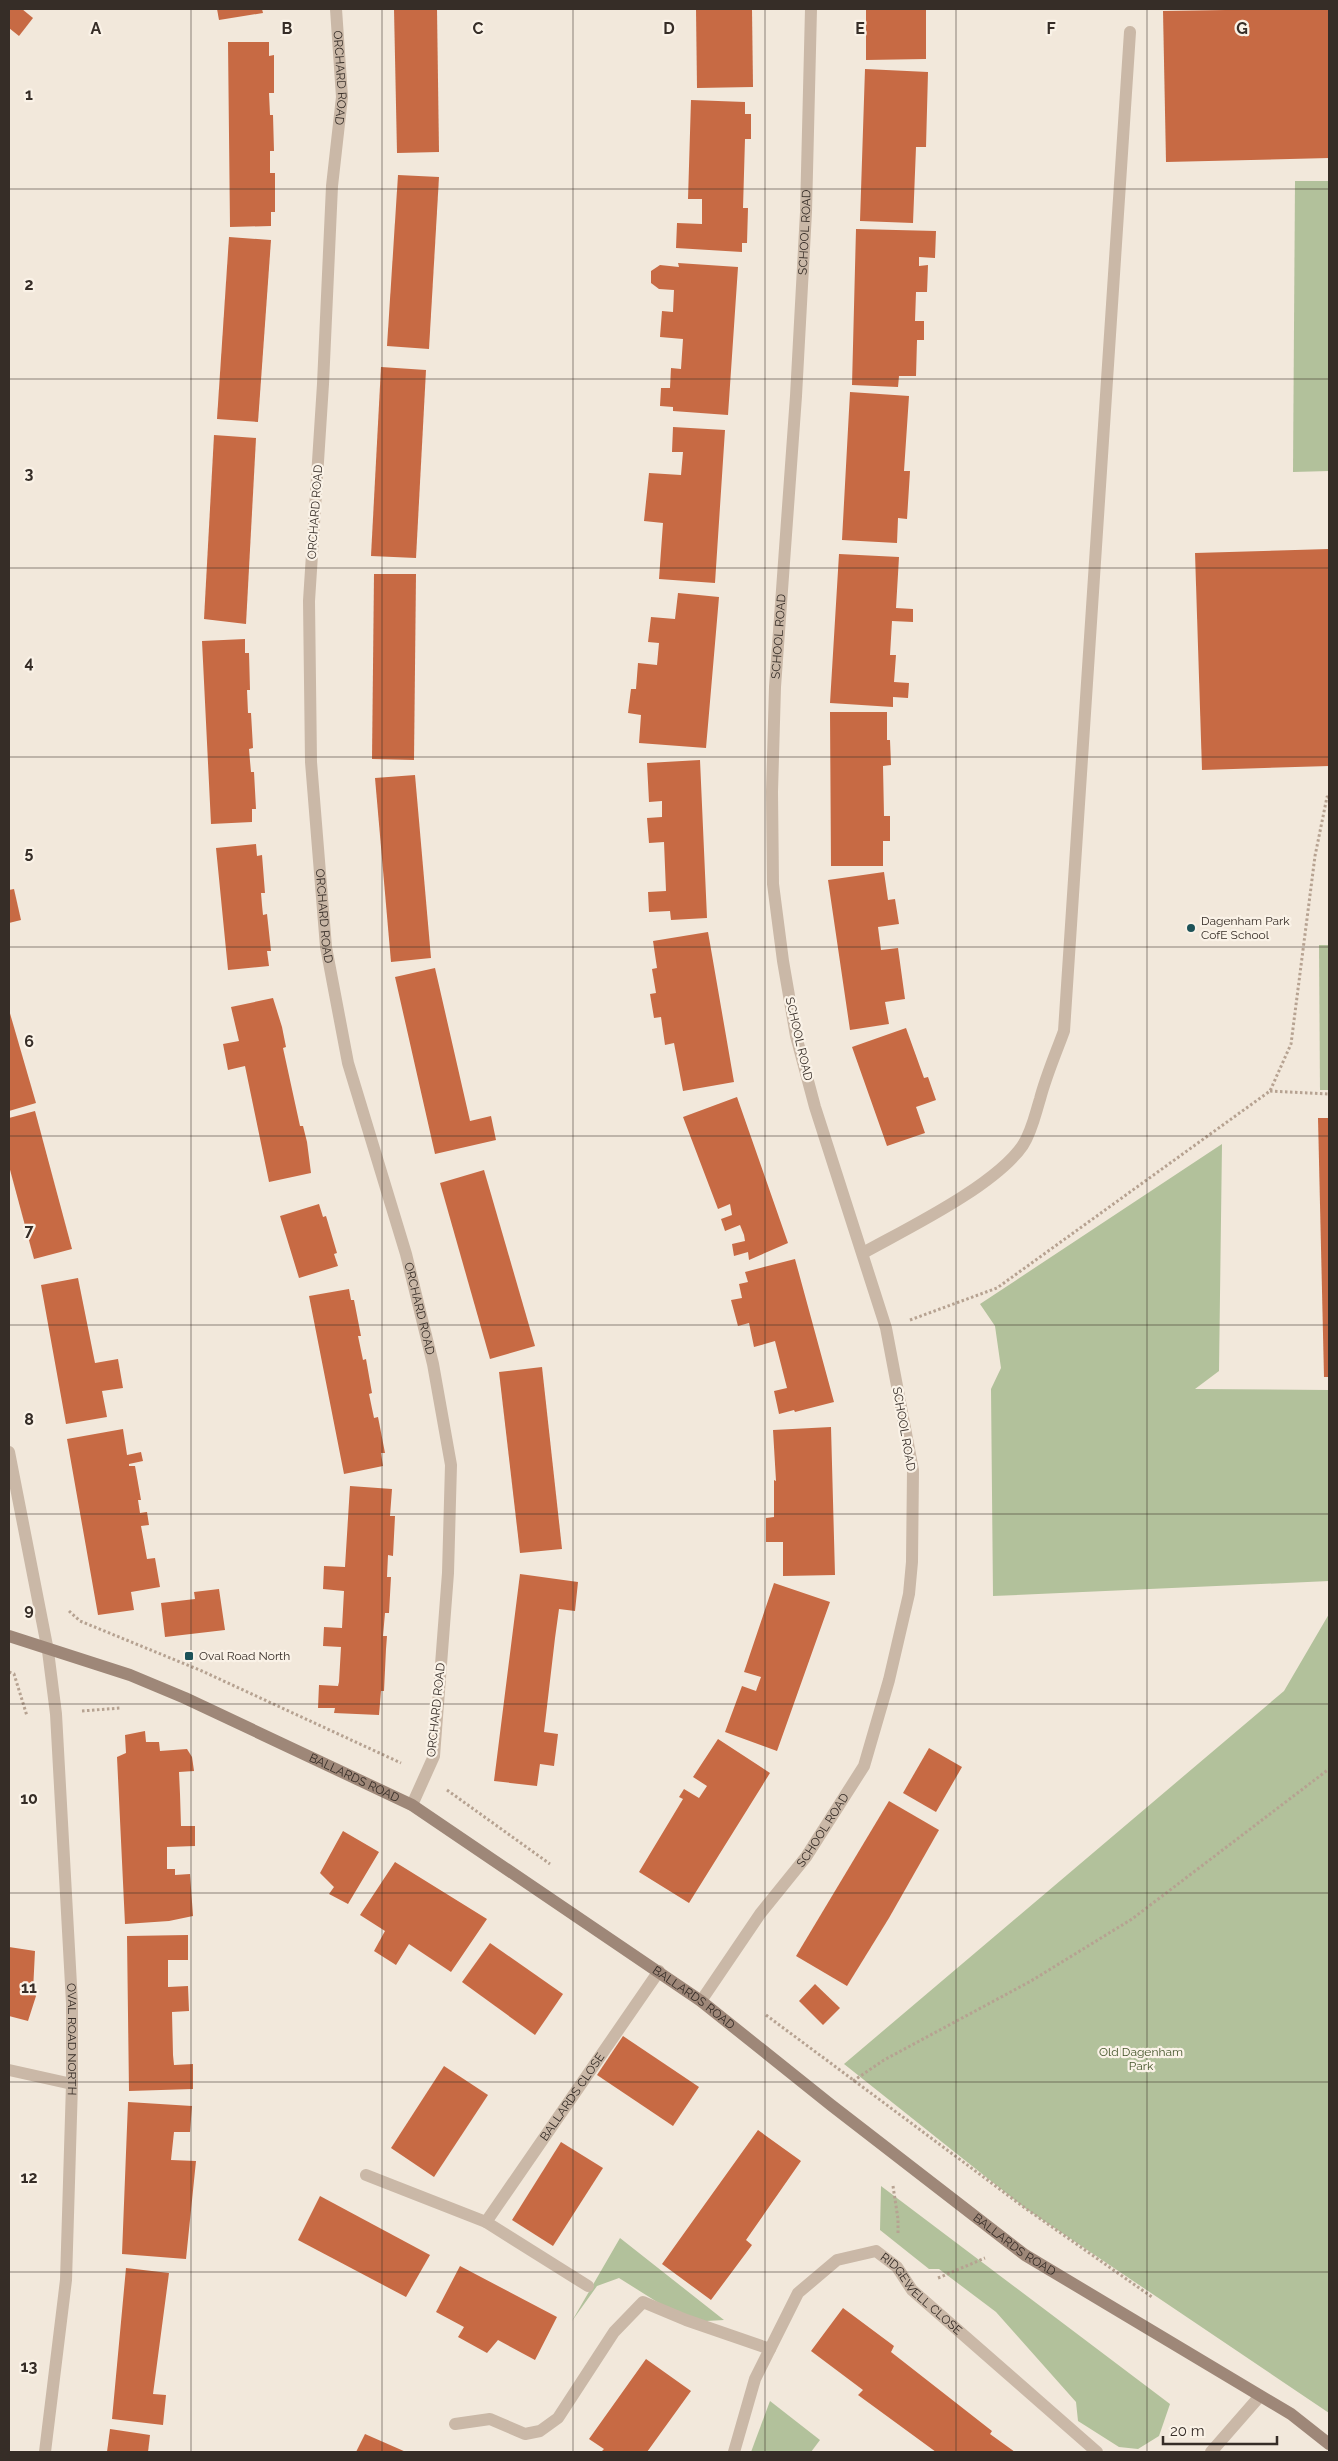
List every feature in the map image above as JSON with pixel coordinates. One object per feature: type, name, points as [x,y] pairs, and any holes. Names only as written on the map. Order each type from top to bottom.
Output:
[{"type":"main road","name":"BALLARDS ROAD","points":[[9,1636],[130,1675],[185,1698],[412,1805],[701,2000],[816,2094],[1025,2255],[1290,2414],[1329,2444]]},
{"type":"street","name":"ORCHARD ROAD","points":[[336,9],[342,96],[332,186],[323,384],[309,601],[311,762],[326,947],[348,1063],[406,1254],[433,1364],[451,1465],[448,1573],[434,1756],[412,1805]]},
{"type":"street","name":"SCHOOL ROAD","points":[[701,2000],[760,1914],[806,1857],[864,1766],[889,1680],[909,1594],[914,1516],[912,1470],[886,1328],[814,1106],[796,1036],[782,961],[773,884],[772,792],[776,687],[796,396],[806,212],[810,9]]},
{"type":"street","points":[[863,1253],[976,1187],[1006,1163],[1023,1145],[1035,1120],[1040,1098],[1064,1031],[1130,32]]},
{"type":"street","name":"OVAL ROAD NORTH","points":[[9,1452],[48,1650],[59,1759],[72,2003],[72,2084],[66,2280],[44,2452]]},
{"type":"street","name":"BALLARDS CLOSE","points":[[486,2222],[659,1971]]},
{"type":"street","points":[[9,2070],[72,2084]]},
{"type":"street","points":[[366,2175],[486,2222],[588,2286]]},
{"type":"street","name":"RIDGEWELL CLOSE","points":[[734,2452],[755,2379],[798,2293],[837,2260],[876,2251],[897,2268],[912,2290],[1097,2452]]},
{"type":"street","points":[[455,2424],[490,2419],[525,2434],[540,2431],[558,2418],[614,2332],[643,2302],[686,2320],[770,2348]]},
{"type":"street","points":[[1211,2452],[1260,2396]]},
{"type":"path","points":[[886,1328],[997,1288],[1270,1091],[1291,1044],[1315,856],[1327,797],[1329,797]]},
{"type":"path","points":[[1270,1091],[1329,1094]]},
{"type":"path","points":[[66,1609],[80,1621],[202,1671],[392,1760]]},
{"type":"path","points":[[9,1672],[14,1674],[27,1716]]},
{"type":"path","points":[[82,1711],[120,1708]]},
{"type":"path","points":[[853,2081],[884,2060],[1031,1982],[1132,1920],[1329,1769]]},
{"type":"path","points":[[760,2011],[1025,2208],[1153,2298]]},
{"type":"path","points":[[892,2182],[898,2219]]},
{"type":"path","points":[[912,2290],[986,2257]]},
{"type":"green space","points":[[1295,181],[1329,181],[1329,471],[1293,472]]},
{"type":"green space","points":[[1319,945],[1329,945],[1329,1090],[1320,1090]]},
{"type":"green space","points":[[1222,1144],[1219,1371],[1195,1389],[1329,1390],[1329,1581],[993,1596],[991,1389],[1001,1368],[995,1326],[980,1304]]},
{"type":"green space","name":"Old Dagenham Park","points":[[1329,1614],[1329,2413],[1025,2208],[844,2064],[1284,1691]]},
{"type":"green space","points":[[881,2186],[1170,2404],[1159,2436],[1138,2449],[1119,2447],[1078,2421],[1076,2402],[996,2312],[939,2269],[929,2269],[880,2230]]},
{"type":"green space","points":[[620,2238],[724,2320],[689,2322],[619,2278],[597,2286],[572,2321]]},
{"type":"green space","points":[[770,2401],[820,2440],[811,2452],[751,2452]]},
{"type":"building","points":[[9,9],[22,9],[33,18],[19,36],[9,28]]},
{"type":"building","points":[[217,9],[262,9],[263,13],[219,20]]},
{"type":"building","points":[[394,9],[437,9],[439,152],[397,153]]},
{"type":"building","points":[[696,9],[752,9],[753,87],[697,88]]},
{"type":"building","points":[[866,9],[926,10],[926,59],[866,60]]},
{"type":"building","points":[[1329,9],[1329,158],[1166,162],[1163,11]]},
{"type":"building","points":[[228,42],[269,42],[269,56],[274,55],[274,93],[269,93],[270,115],[273,115],[274,151],[270,151],[270,173],[275,173],[275,212],[271,212],[271,226],[230,227]]},
{"type":"building","points":[[865,69],[928,72],[926,147],[916,147],[913,223],[860,221]]},
{"type":"building","points":[[691,100],[745,102],[745,114],[751,114],[751,139],[745,139],[743,208],[748,208],[747,243],[742,243],[742,252],[676,248],[677,223],[702,224],[702,199],[688,199]]},
{"type":"building","points":[[398,175],[439,177],[429,349],[387,346]]},
{"type":"building","points":[[856,229],[936,231],[935,258],[919,257],[919,266],[928,265],[927,292],[916,292],[915,321],[924,321],[924,340],[917,340],[916,376],[899,376],[898,387],[852,385]]},
{"type":"building","points":[[229,237],[271,240],[258,422],[217,419]]},
{"type":"building","points":[[678,263],[738,267],[728,415],[673,411],[673,407],[660,406],[661,388],[670,388],[671,368],[681,369],[683,339],[660,337],[662,311],[673,312],[674,290],[659,289],[651,283],[651,271],[660,265],[679,267]]},
{"type":"building","points":[[381,367],[426,370],[416,558],[371,556]]},
{"type":"building","points":[[850,392],[909,396],[904,471],[910,471],[907,519],[898,518],[897,543],[842,540]]},
{"type":"building","points":[[673,427],[725,430],[715,583],[659,579],[663,523],[644,521],[649,473],[681,475],[683,452],[672,452]]},
{"type":"building","points":[[214,435],[256,438],[246,624],[204,619]]},
{"type":"building","points":[[1329,549],[1329,766],[1202,770],[1195,553]]},
{"type":"building","points":[[839,554],[899,557],[896,608],[913,609],[913,622],[892,621],[890,655],[896,655],[894,682],[909,683],[908,698],[893,697],[893,707],[830,703]]},
{"type":"building","points":[[374,574],[416,574],[414,760],[372,759]]},
{"type":"building","points":[[678,593],[719,597],[706,748],[639,743],[641,715],[628,713],[631,689],[636,689],[638,663],[657,665],[659,643],[648,642],[651,617],[675,619]]},
{"type":"building","points":[[245,639],[245,653],[249,653],[250,690],[247,690],[248,713],[251,713],[253,748],[249,749],[251,772],[254,772],[256,809],[252,809],[252,822],[211,824],[202,641]]},
{"type":"building","points":[[830,712],[887,712],[887,740],[890,740],[891,765],[883,766],[884,816],[890,816],[890,841],[883,841],[883,866],[831,866]]},
{"type":"building","points":[[700,760],[707,918],[671,920],[670,911],[649,912],[648,892],[666,891],[664,842],[649,843],[647,818],[662,817],[662,801],[649,802],[647,763]]},
{"type":"building","points":[[415,775],[431,958],[391,962],[375,778]]},
{"type":"building","points":[[256,844],[257,856],[262,855],[265,893],[261,893],[263,915],[267,914],[271,951],[267,951],[269,966],[228,970],[216,848]]},
{"type":"building","points":[[884,872],[888,900],[895,899],[899,924],[878,927],[881,950],[898,948],[905,999],[885,1002],[889,1024],[850,1030],[828,880]]},
{"type":"building","points":[[14,889],[21,920],[9,923],[9,890]]},
{"type":"building","points":[[708,932],[734,1082],[683,1091],[674,1043],[665,1045],[661,1017],[654,1018],[650,994],[656,993],[652,969],[657,968],[653,941]]},
{"type":"building","points":[[435,968],[470,1121],[491,1116],[496,1140],[435,1154],[395,977]]},
{"type":"building","points":[[273,998],[282,1027],[286,1047],[283,1048],[300,1126],[303,1126],[307,1142],[311,1173],[269,1182],[245,1066],[228,1070],[223,1044],[239,1041],[231,1007]]},
{"type":"building","points":[[9,1010],[36,1103],[9,1111]]},
{"type":"building","points":[[906,1028],[924,1078],[928,1077],[936,1100],[916,1107],[925,1133],[887,1146],[852,1047]]},
{"type":"building","points":[[737,1097],[788,1243],[749,1260],[748,1252],[734,1256],[732,1244],[745,1241],[744,1235],[740,1225],[725,1231],[721,1219],[732,1215],[730,1204],[718,1209],[683,1117]]},
{"type":"building","points":[[35,1111],[72,1249],[34,1259],[9,1166],[9,1118]]},
{"type":"building","points":[[1318,1118],[1329,1118],[1329,1377],[1324,1377]]},
{"type":"building","points":[[484,1170],[535,1346],[490,1359],[440,1183]]},
{"type":"building","points":[[319,1204],[323,1217],[326,1216],[337,1253],[334,1254],[338,1266],[299,1278],[280,1216]]},
{"type":"building","points":[[795,1259],[834,1402],[779,1414],[774,1391],[787,1388],[775,1341],[754,1347],[749,1323],[738,1326],[731,1300],[742,1298],[739,1284],[748,1282],[745,1272]]},
{"type":"building","points":[[78,1278],[95,1363],[118,1359],[123,1388],[102,1391],[107,1417],[66,1424],[41,1285]]},
{"type":"building","points":[[349,1289],[351,1300],[354,1300],[361,1336],[358,1336],[363,1360],[366,1359],[372,1393],[369,1394],[374,1418],[378,1417],[385,1453],[381,1453],[383,1466],[344,1474],[309,1296]]},
{"type":"building","points":[[542,1367],[562,1549],[520,1553],[499,1372]]},
{"type":"building","points":[[831,1427],[835,1575],[783,1576],[783,1542],[766,1542],[766,1518],[774,1517],[774,1480],[776,1481],[773,1430]]},
{"type":"building","points":[[123,1429],[127,1455],[141,1452],[143,1461],[129,1464],[129,1466],[135,1466],[141,1500],[138,1500],[140,1513],[147,1512],[149,1525],[141,1526],[147,1559],[155,1558],[160,1587],[131,1592],[134,1610],[98,1615],[67,1439]]},
{"type":"building","points":[[350,1486],[392,1489],[390,1516],[395,1516],[393,1556],[388,1555],[387,1577],[391,1577],[389,1613],[385,1613],[383,1636],[387,1636],[384,1691],[381,1691],[379,1715],[334,1713],[335,1708],[318,1708],[319,1685],[338,1686],[339,1682],[341,1647],[323,1646],[324,1627],[342,1628],[344,1591],[323,1589],[324,1566],[345,1567]]},
{"type":"building","points":[[520,1574],[578,1582],[575,1611],[559,1609],[544,1732],[558,1734],[554,1766],[540,1764],[537,1786],[494,1781]]},
{"type":"building","points":[[774,1583],[830,1602],[777,1751],[725,1732],[742,1686],[756,1691],[761,1677],[744,1672]]},
{"type":"building","points":[[219,1589],[225,1630],[165,1637],[161,1603],[195,1599],[194,1592]]},
{"type":"building","points":[[145,1731],[146,1742],[159,1742],[160,1751],[187,1749],[192,1757],[194,1771],[179,1772],[181,1826],[195,1826],[195,1846],[167,1847],[167,1869],[175,1869],[175,1875],[190,1874],[193,1916],[169,1921],[125,1924],[117,1757],[126,1753],[125,1735]]},
{"type":"building","points":[[718,1739],[770,1773],[689,1903],[639,1872],[683,1799],[679,1797],[684,1789],[699,1798],[707,1786],[693,1777]]},
{"type":"building","points":[[929,1748],[962,1767],[936,1812],[903,1793]]},
{"type":"building","points":[[889,1801],[939,1830],[889,1918],[847,1986],[796,1956]]},
{"type":"building","points":[[343,1831],[379,1852],[348,1904],[329,1894],[334,1887],[320,1873]]},
{"type":"building","points":[[395,1862],[487,1919],[451,1972],[409,1944],[396,1965],[374,1951],[385,1931],[360,1915]]},
{"type":"building","points":[[188,1935],[188,1960],[168,1960],[168,1987],[188,1986],[189,2011],[172,2012],[173,2055],[174,2065],[193,2064],[193,2089],[129,2091],[127,1936]]},
{"type":"building","points":[[490,1943],[563,1994],[535,2035],[462,1982]]},
{"type":"building","points":[[9,1947],[35,1951],[33,1991],[36,1996],[28,2021],[9,2016]]},
{"type":"building","points":[[815,1984],[840,2008],[823,2025],[799,2001]]},
{"type":"building","points":[[623,2036],[699,2087],[673,2126],[597,2075]]},
{"type":"building","points":[[444,2066],[488,2095],[434,2177],[391,2148]]},
{"type":"building","points":[[128,2102],[192,2106],[190,2132],[174,2132],[171,2160],[196,2161],[186,2259],[122,2254]]},
{"type":"building","points":[[758,2130],[801,2161],[746,2240],[752,2245],[711,2300],[662,2264]]},
{"type":"building","points":[[561,2142],[603,2168],[553,2246],[512,2220]]},
{"type":"building","points":[[320,2196],[430,2255],[406,2297],[298,2240]]},
{"type":"building","points":[[460,2266],[557,2317],[535,2360],[498,2340],[487,2353],[458,2337],[464,2327],[436,2312]]},
{"type":"building","points":[[126,2268],[169,2273],[153,2394],[166,2395],[163,2425],[112,2419]]},
{"type":"building","points":[[843,2308],[894,2346],[891,2352],[992,2431],[990,2434],[1015,2452],[936,2452],[858,2395],[863,2390],[811,2351]]},
{"type":"building","points":[[646,2359],[691,2391],[647,2452],[601,2452],[604,2449],[589,2439]]},
{"type":"building","points":[[110,2429],[150,2435],[148,2452],[107,2452]]},
{"type":"building","points":[[365,2434],[406,2452],[356,2452]]},
{"type":"place","name":"Dagenham Park CofE School","points":[[1191,928]]},
{"type":"place","name":"Oval Road North","points":[[189,1656]]}]
